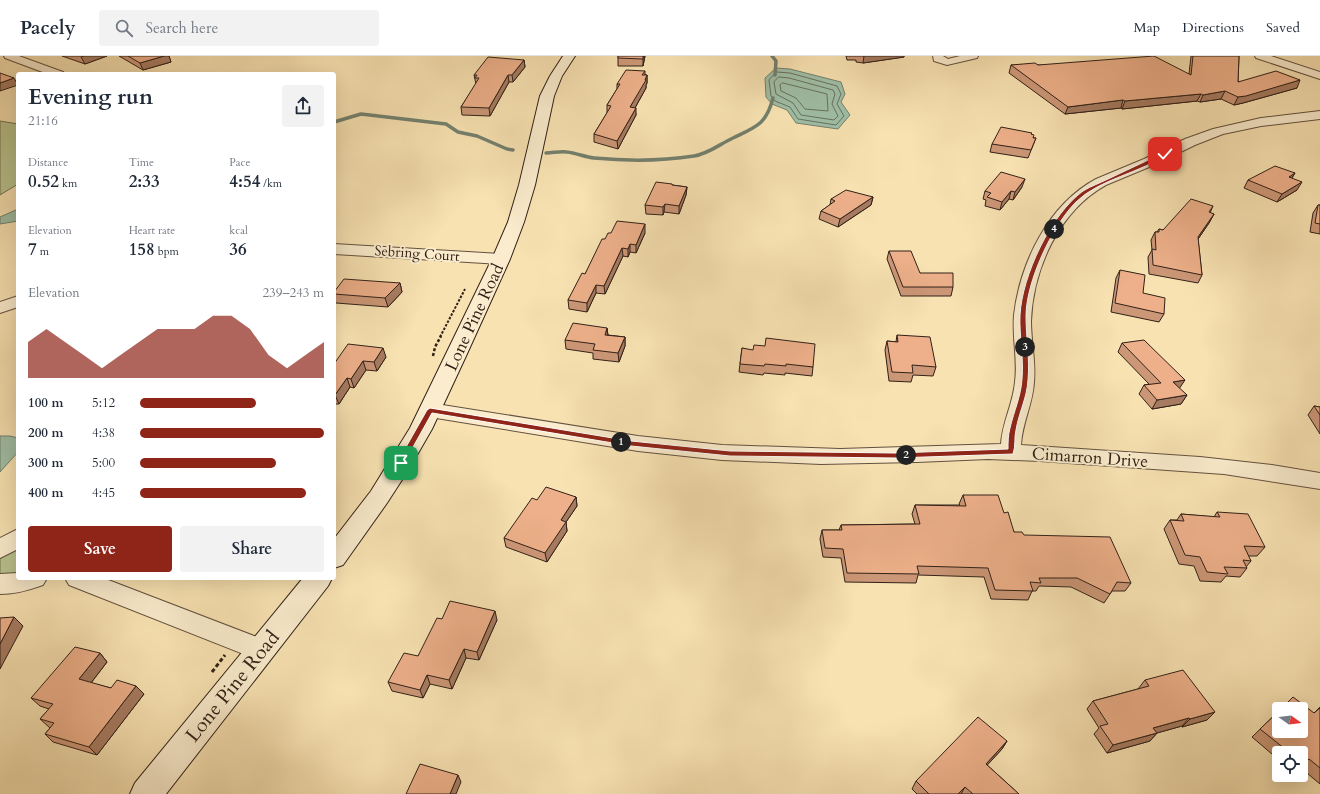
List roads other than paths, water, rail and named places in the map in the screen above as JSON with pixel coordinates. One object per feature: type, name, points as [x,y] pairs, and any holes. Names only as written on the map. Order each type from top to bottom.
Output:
[{"type":"street","points":[[9,56],[53,72]]},
{"type":"street","name":"Lone Pine Road","points":[[336,555],[379,497],[421,429],[501,258],[522,205],[547,96],[556,76],[569,56]]},
{"type":"street","points":[[938,56],[938,59],[947,62],[973,56]]},
{"type":"street","points":[[1260,56],[1320,76]]},
{"type":"street","points":[[1011,452],[1013,430],[1024,395],[1026,365],[1023,315],[1026,295],[1032,273],[1041,250],[1074,200],[1096,185],[1203,137],[1246,125],[1320,115]]},
{"type":"street","name":"Sebring Court","points":[[336,249],[501,258]]},
{"type":"street","points":[[0,308],[16,302]]},
{"type":"street","name":"Cimarron Drive","points":[[430,410],[631,443],[730,454],[895,456],[1011,452],[1218,465],[1258,470],[1320,481]]},
{"type":"street","points":[[0,549],[16,539]]},
{"type":"street","points":[[0,584],[14,584],[28,580]]},
{"type":"street","points":[[82,580],[239,640],[261,650]]},
{"type":"street","name":"Lone Pine Road","points":[[146,794],[317,580]]},
{"type":"water","points":[[776,68],[790,69],[841,82],[845,94],[841,102],[850,115],[838,129],[796,123],[787,110],[772,104],[766,97],[765,78]]},
{"type":"water","points":[[16,210],[16,221],[0,224],[0,217]]},
{"type":"water","points":[[0,436],[16,438],[16,454],[0,472]]},
{"type":"waterway","points":[[772,56],[776,61],[775,75]]},
{"type":"waterway","points":[[546,153],[564,152],[587,157],[619,160],[657,160],[699,155],[754,128],[767,114],[773,98]]},
{"type":"waterway","points":[[336,121],[361,114],[446,124],[458,132],[477,136],[507,149],[513,150]]}]
